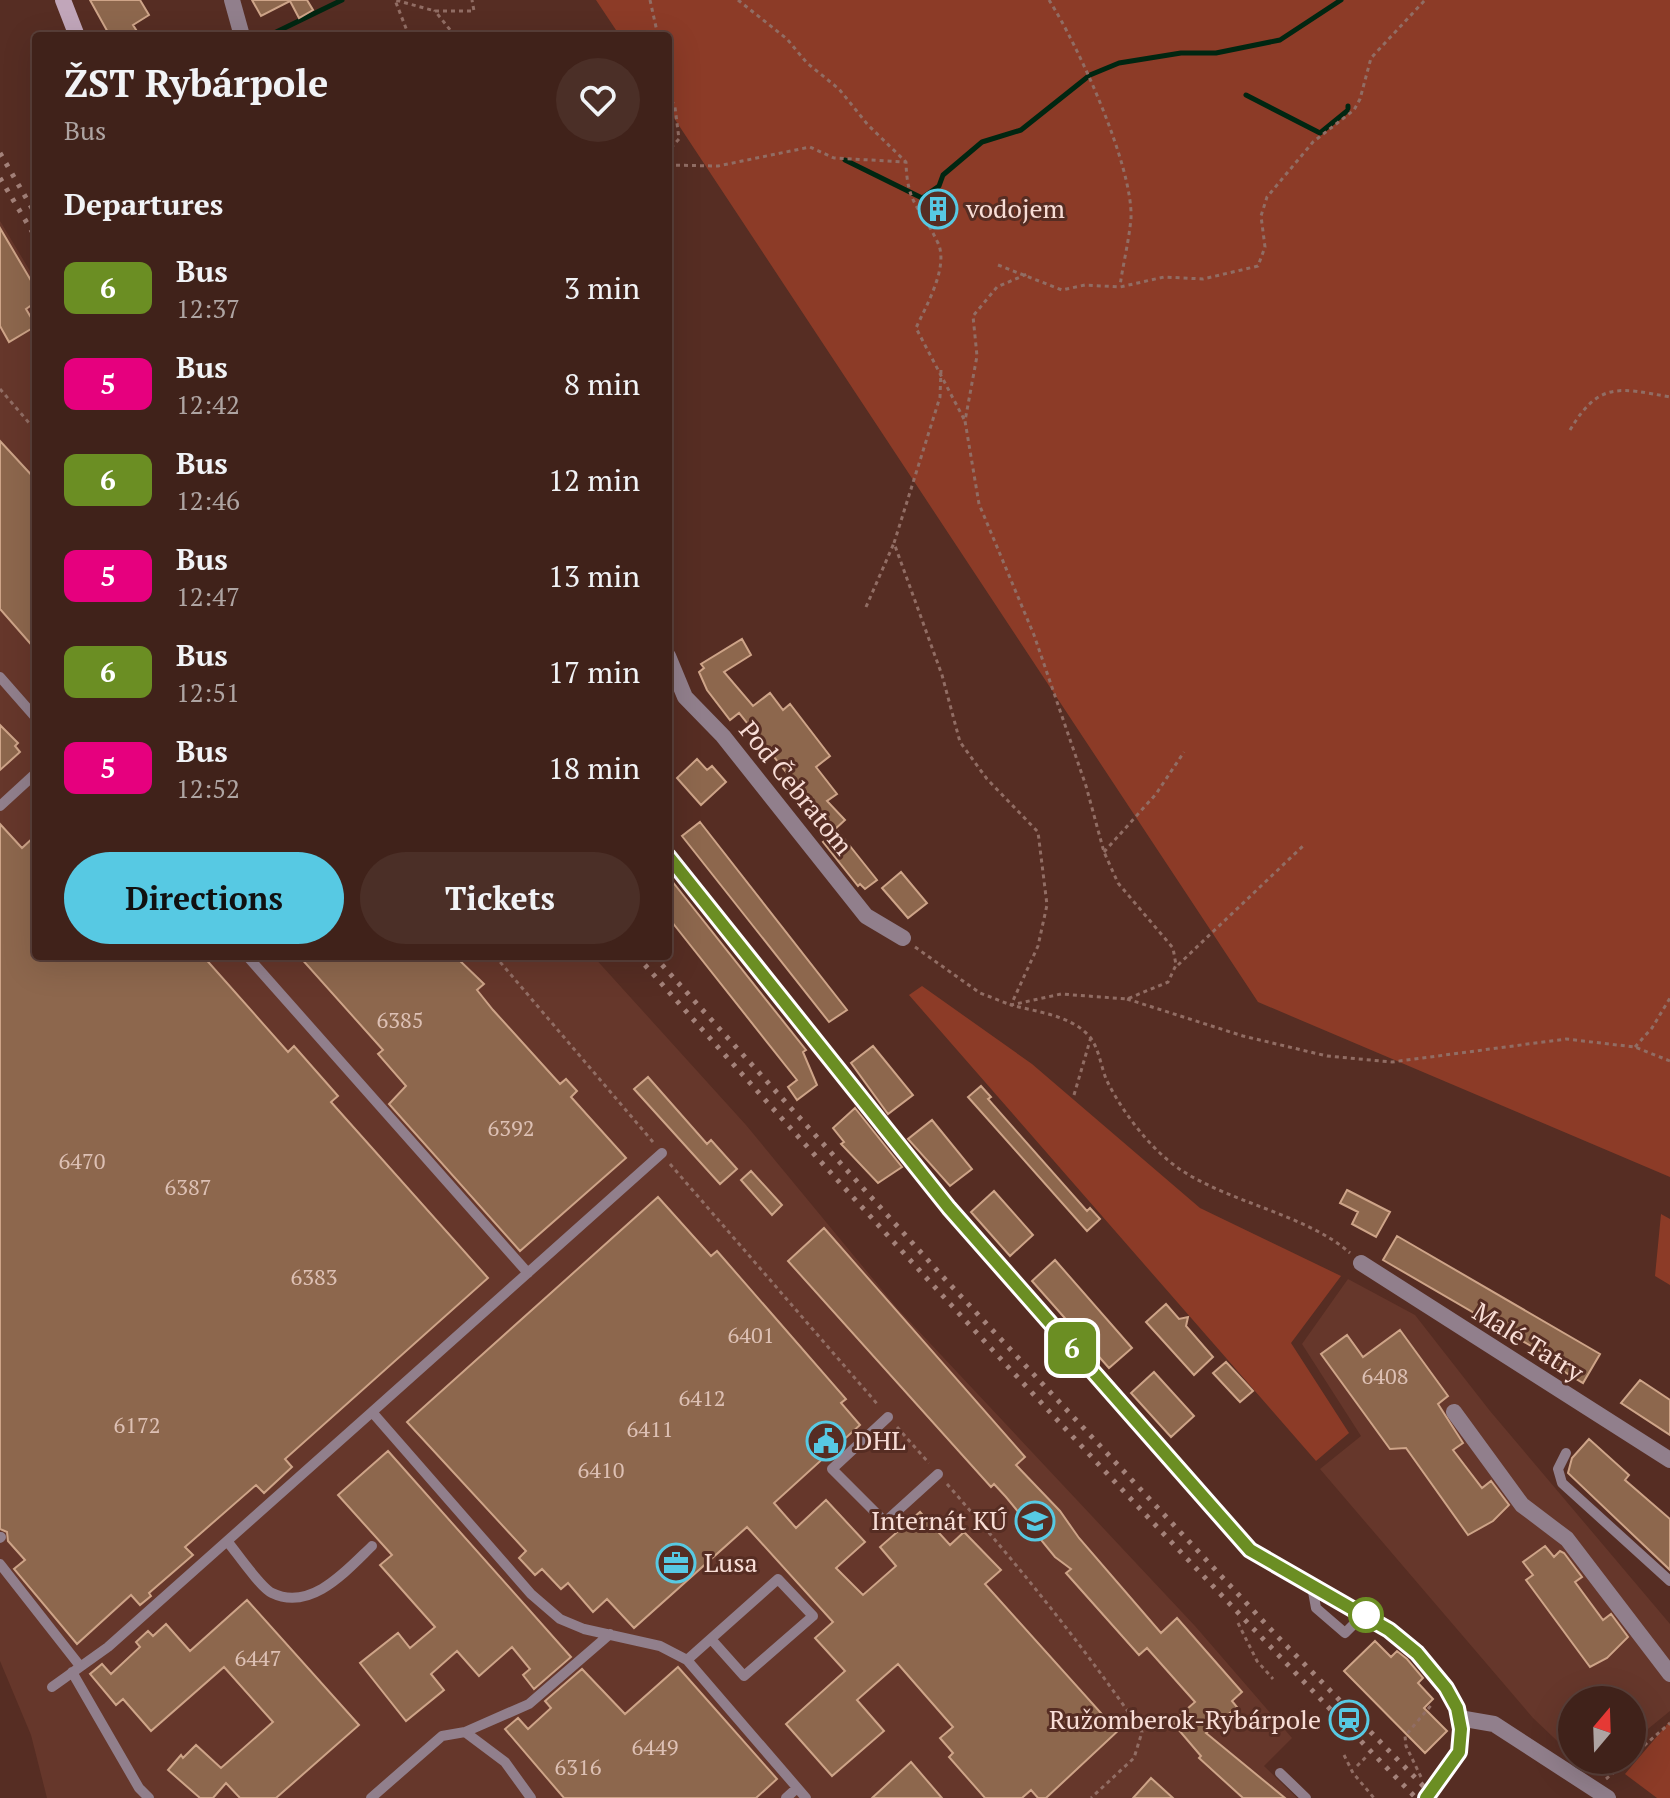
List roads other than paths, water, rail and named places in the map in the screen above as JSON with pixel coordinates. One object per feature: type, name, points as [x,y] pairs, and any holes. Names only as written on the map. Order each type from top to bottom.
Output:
[{"type":"street","points":[[63,0],[75,32]]},
{"type":"street","points":[[232,0],[241,32]]},
{"type":"street","name":"Pod Čebratom","points":[[672,666],[685,697],[723,736],[866,916],[903,938]]},
{"type":"street","points":[[672,861],[949,1208],[1250,1550],[1364,1614],[1417,1653],[1446,1688],[1459,1718],[1459,1752],[1432,1792]]},
{"type":"street","name":"Malé Tatry","points":[[1361,1263],[1670,1460]]},
{"type":"street","points":[[1454,1412],[1522,1505],[1567,1539],[1670,1674]]},
{"type":"street","points":[[1459,1718],[1494,1724],[1601,1794]]},
{"type":"lane","points":[[0,677],[32,713]]},
{"type":"lane","points":[[0,806],[32,777]]},
{"type":"lane","points":[[251,960],[528,1273]]},
{"type":"lane","points":[[52,1687],[108,1647],[662,1153]]},
{"type":"lane","points":[[372,1412],[531,1594],[560,1619],[584,1629],[660,1646],[687,1660],[806,1798]]},
{"type":"lane","points":[[888,1417],[832,1469],[885,1522],[938,1474]]},
{"type":"lane","points":[[1566,1453],[1558,1469],[1562,1483],[1670,1581]]},
{"type":"lane","points":[[227,1541],[271,1593],[301,1598],[334,1582],[372,1546]]},
{"type":"lane","points":[[0,1564],[76,1669],[139,1788],[149,1798]]},
{"type":"lane","points":[[687,1660],[778,1579],[813,1616],[744,1676],[711,1639]]},
{"type":"lane","points":[[1312,1586],[1316,1608],[1345,1633],[1364,1614]]},
{"type":"lane","points":[[371,1798],[442,1736],[465,1732],[529,1704],[610,1634]]},
{"type":"lane","points":[[465,1732],[505,1762],[531,1798]]},
{"type":"lane","points":[[1280,1773],[1306,1798]]},
{"type":"lane","points":[[786,1798],[797,1788]]},
{"type":"waterway","points":[[276,32],[342,0]]},
{"type":"waterway","points":[[845,160],[922,198],[939,186],[943,175],[982,142],[1021,130],[1090,75],[1119,63],[1181,53],[1216,53],[1280,40],[1341,0]]},
{"type":"waterway","points":[[1246,95],[1320,133],[1347,111]]},
{"type":"railway","points":[[0,153],[32,208]]},
{"type":"railway","points":[[0,178],[32,231]]},
{"type":"railway","points":[[641,960],[1022,1382],[1416,1798]]},
{"type":"railway","points":[[658,960],[944,1278],[1277,1636],[1435,1798]]},
{"type":"place","name":"vodojem","points":[[938,209]]},
{"type":"place","name":"DHL","points":[[826,1441]]},
{"type":"place","name":"Internát KÚ","points":[[1035,1521]]},
{"type":"place","name":"Lusa","points":[[676,1563]]},
{"type":"place","name":"Ružomberok-Rybárpole","points":[[1349,1720]]}]
